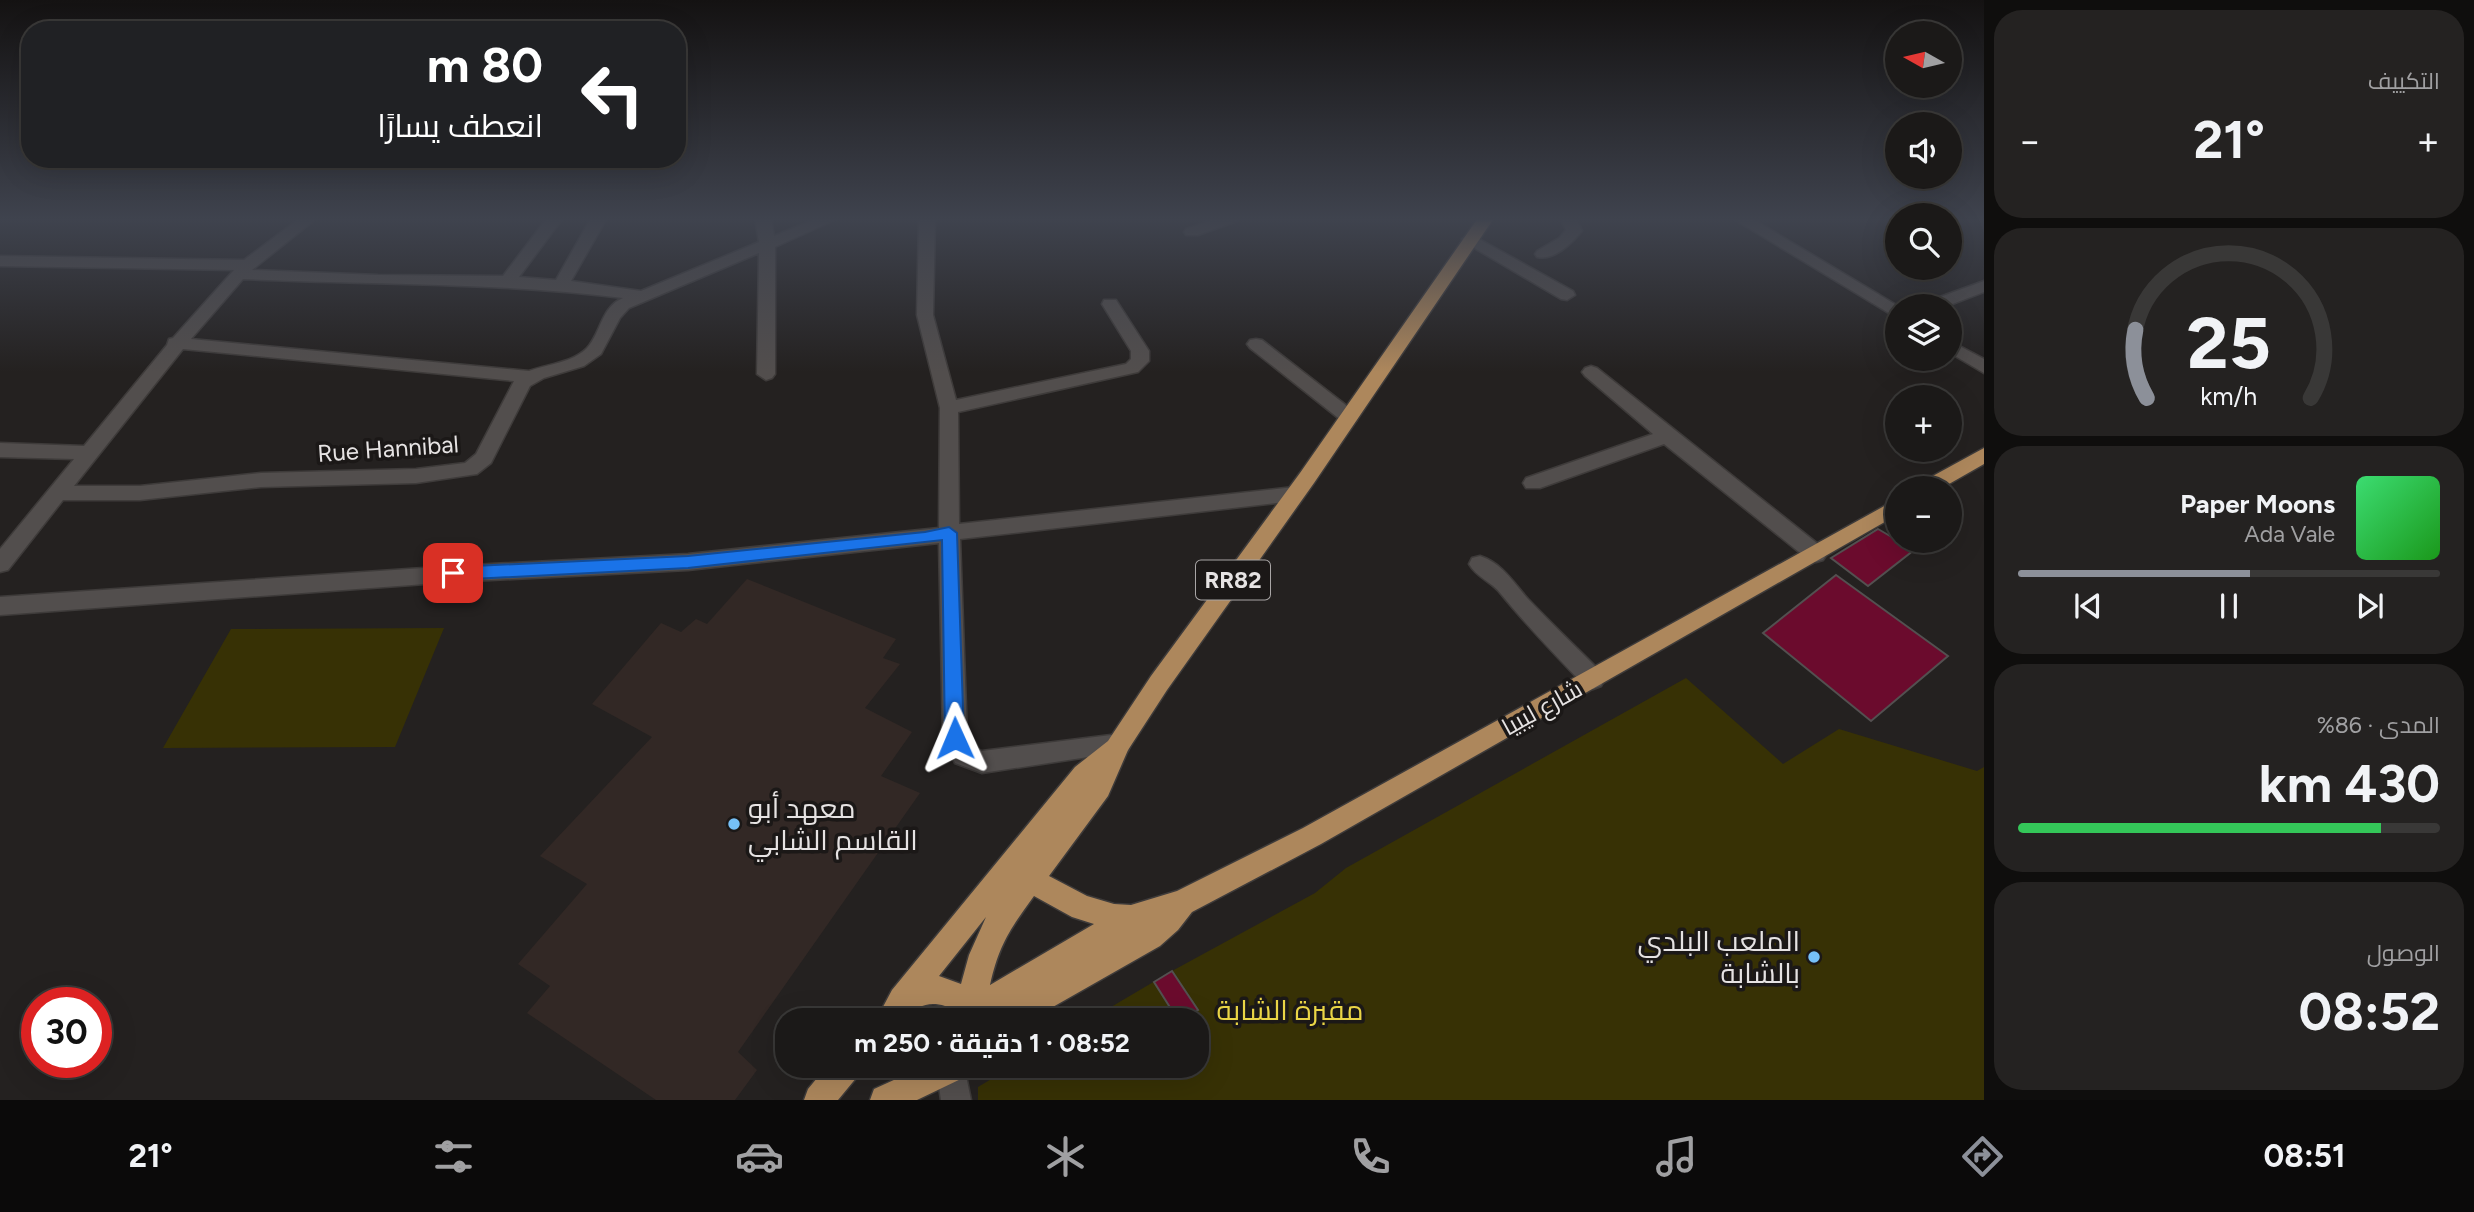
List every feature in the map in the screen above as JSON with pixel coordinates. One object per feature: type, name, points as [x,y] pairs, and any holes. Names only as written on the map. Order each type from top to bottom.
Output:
[{"type":"main road","name":"RR82","points":[[898,1008],[1099,788],[1119,744],[1159,683],[1349,417],[1449,269]]},
{"type":"main road","points":[[1948,476],[1984,455]]},
{"type":"main road","name":"شارع ليبيا","points":[[984,1008],[1131,918],[1182,903],[1312,836],[1885,513]]},
{"type":"main road","name":"RR82","points":[[971,1008],[983,955],[1018,875]]},
{"type":"main road","points":[[1018,875],[1082,908],[1114,917],[1131,918]]},
{"type":"main road","name":"شارع ليبيا","points":[[1023,1008],[1150,936],[1168,921],[1182,903]]},
{"type":"main road","name":"RR82","points":[[898,1008],[913,992],[939,989],[961,1002],[964,1008]]},
{"type":"main road","points":[[819,1100],[836,1078]]},
{"type":"main road","points":[[886,1100],[931,1078]]},
{"type":"street","points":[[0,564],[175,343],[243,269]]},
{"type":"street","points":[[250,269],[507,281],[638,295]]},
{"type":"street","points":[[507,281],[516,269]]},
{"type":"street","points":[[561,285],[570,269]]},
{"type":"street","points":[[175,343],[530,377],[578,362],[595,351],[612,316],[623,304],[638,295],[701,269]]},
{"type":"street","points":[[766,269],[766,374]]},
{"type":"street","points":[[923,269],[925,316],[949,408],[949,533],[955,738],[964,755],[982,762],[1119,744]]},
{"type":"street","points":[[1523,269],[1567,295]]},
{"type":"street","points":[[1825,269],[1885,306]]},
{"type":"street","points":[[1962,294],[1984,286]]},
{"type":"street","points":[[949,408],[1132,368],[1140,360],[1140,351],[1110,304]]},
{"type":"street","points":[[1256,344],[1349,417]]},
{"type":"street","points":[[1962,354],[1984,368]]},
{"type":"street","points":[[1591,372],[1816,554]]},
{"type":"street","name":"Rue Hannibal","points":[[57,493],[141,493],[261,480],[343,480],[460,472],[470,469],[484,458],[523,382],[530,377]]},
{"type":"street","points":[[1533,483],[1667,436]]},
{"type":"street","points":[[0,450],[87,453]]},
{"type":"street","points":[[0,606],[453,573],[688,562],[925,538],[949,533],[1294,494]]},
{"type":"street","points":[[0,535],[23,532]]},
{"type":"street","points":[[1480,564],[1507,586],[1518,602],[1593,679]]},
{"type":"street","points":[[949,1078],[956,1100]]},
{"type":"shaded area","name":"معهد أبو القاسم الشابي","points":[[747,579],[896,639],[883,658],[900,664],[865,708],[912,732],[881,776],[920,793],[738,1052],[757,1070],[735,1100],[656,1100],[527,1013],[550,986],[518,964],[587,884],[540,856],[652,737],[592,704],[661,623],[681,632],[696,619],[707,624]]},
{"type":"green space","points":[[444,628],[395,747],[163,748],[231,629]]},
{"type":"green space","name":"مقبرة الشابة","points":[[1686,678],[1783,764],[1839,729],[1977,771],[1984,767],[1984,1100],[978,1100],[978,1087],[993,1078],[1209,1078],[1209,1008],[1109,1008],[1315,893],[1346,868]]},
{"type":"building","points":[[1878,529],[1885,533],[1885,553],[1910,553],[1868,586],[1831,558]]},
{"type":"building","points":[[1836,575],[1948,656],[1871,721],[1763,633]]},
{"type":"building","points":[[1172,971],[1197,1008],[1170,1008],[1154,982]]},
{"type":"place","name":"معهد أبو القاسم الشابي","points":[[734,824]]},
{"type":"place","name":"الملعب البلدي بالشابة","points":[[1814,957]]},
{"type":"route","points":[[453,573],[688,562],[925,538],[949,533],[955,738]]}]
